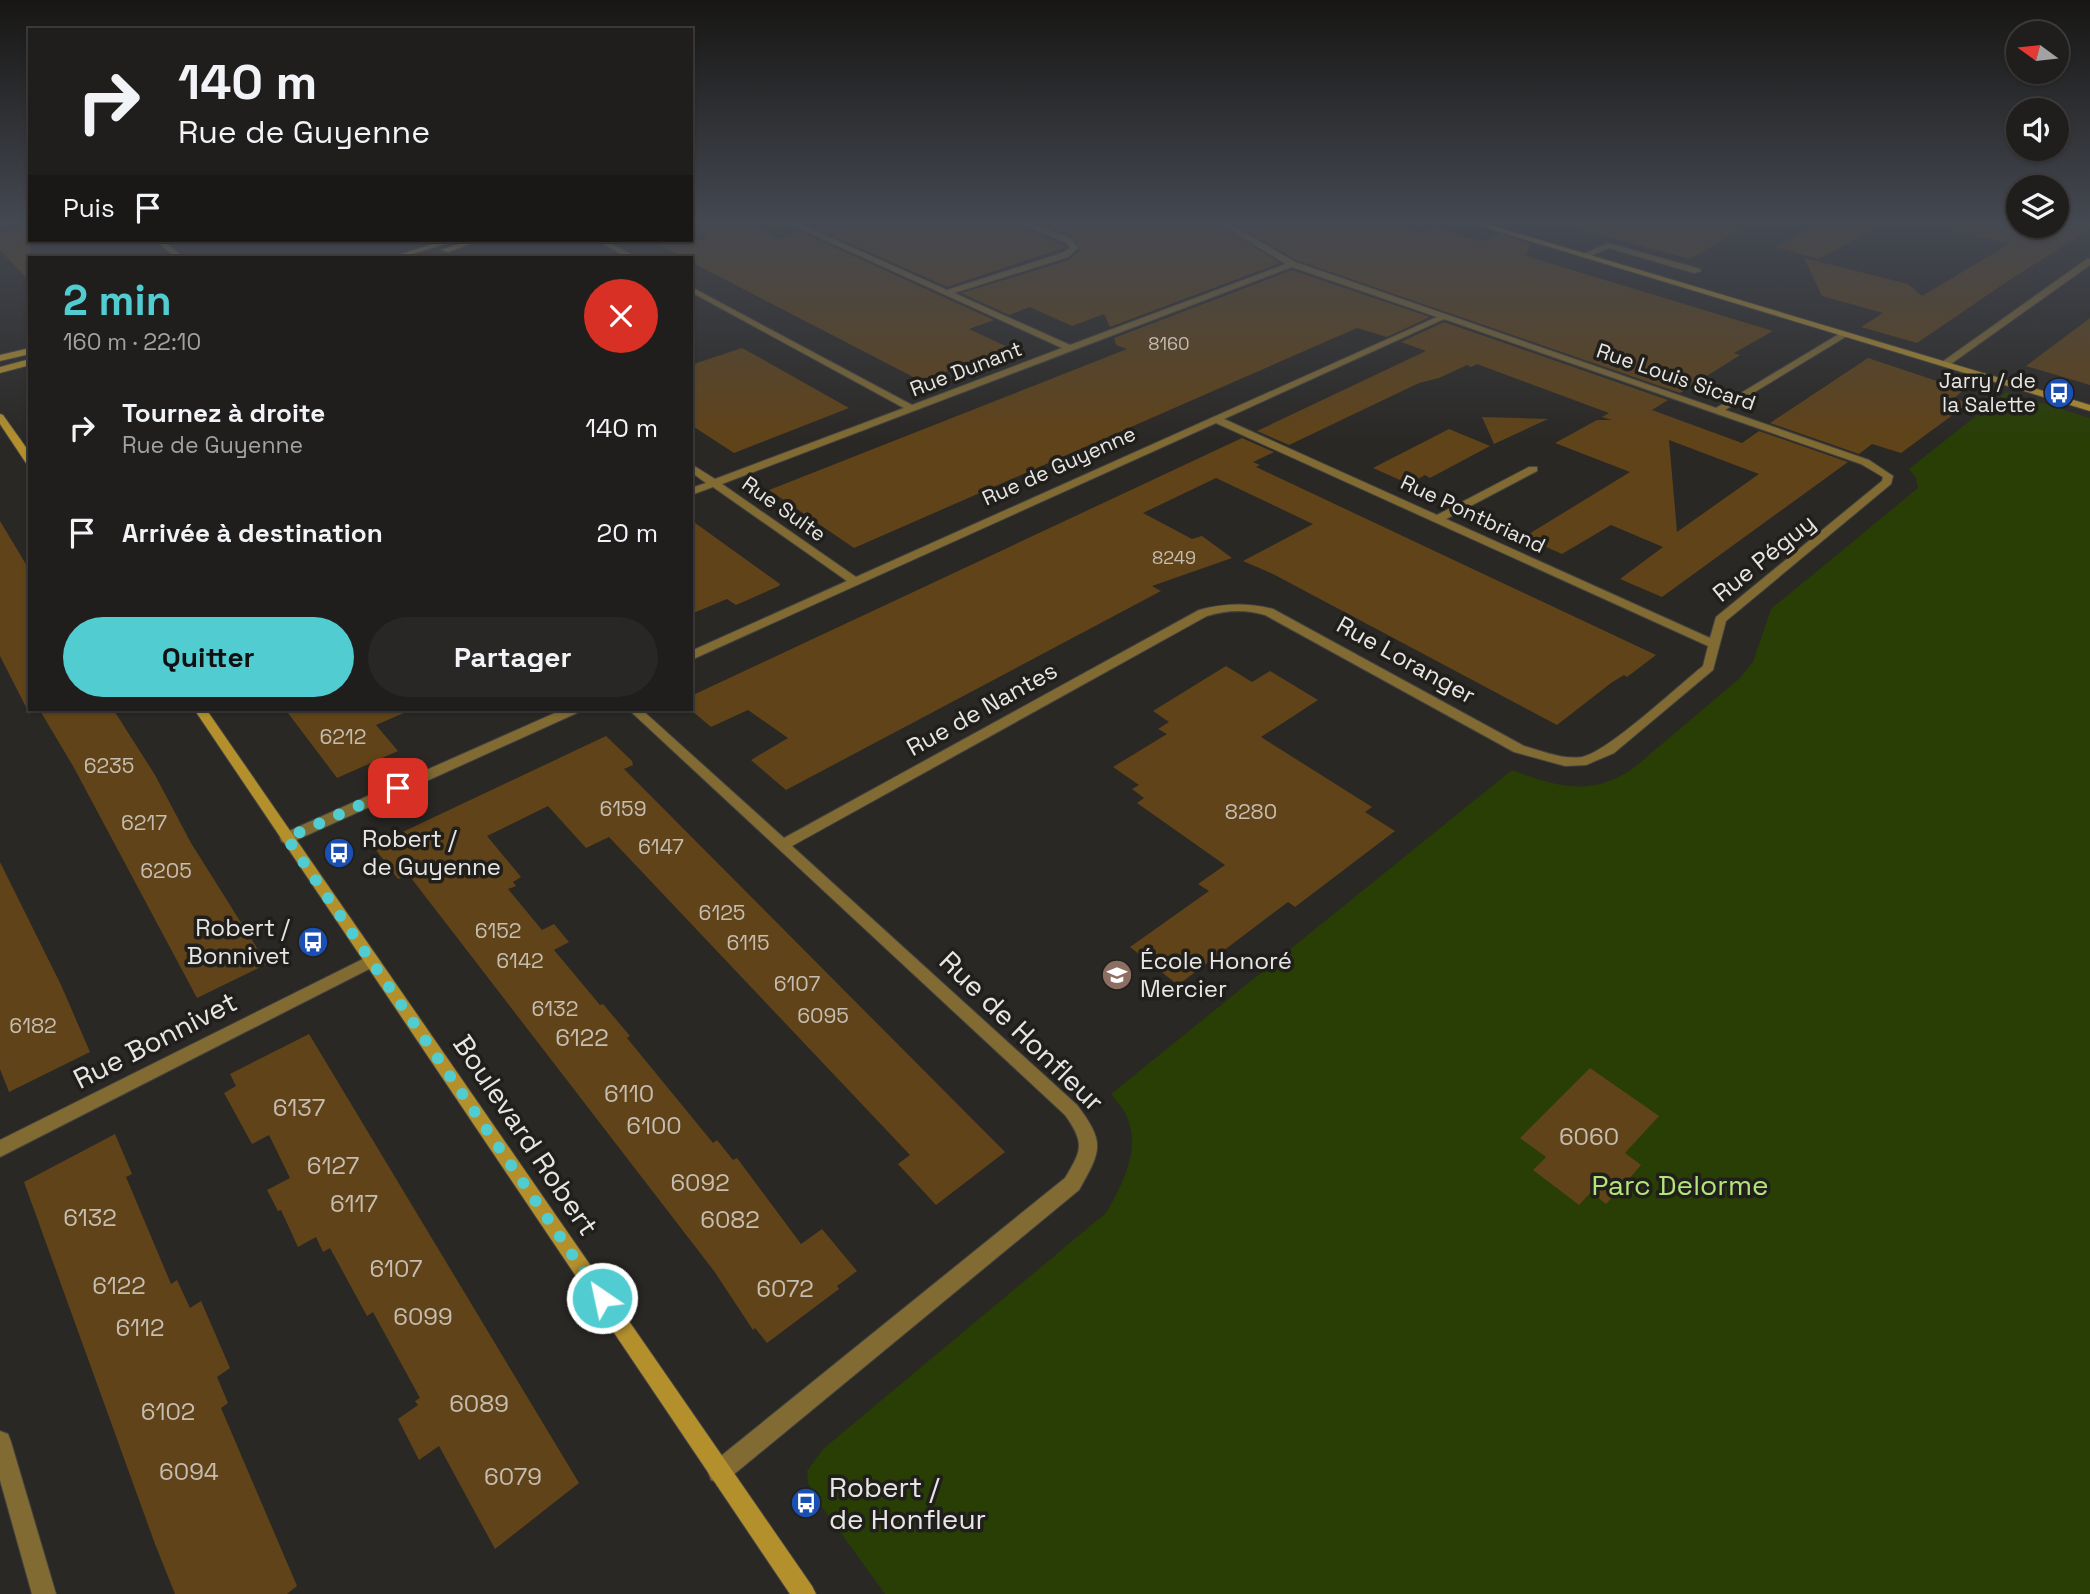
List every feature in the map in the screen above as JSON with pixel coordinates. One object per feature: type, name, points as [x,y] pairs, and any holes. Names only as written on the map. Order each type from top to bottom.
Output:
[{"type":"street","points":[[701,294],[911,408]]},
{"type":"street","points":[[950,294],[1069,348]]},
{"type":"street","name":"Rue Dunant","points":[[693,491],[1211,294]]},
{"type":"street","name":"Rue Louis Sicard","points":[[1381,294],[1865,462],[1888,476]]},
{"type":"street","points":[[1711,294],[2090,408]]},
{"type":"street","points":[[1945,364],[2043,294]]},
{"type":"street","name":"Rue de Guyenne","points":[[693,655],[1445,316]]},
{"type":"street","points":[[1719,411],[1844,334]]},
{"type":"street","points":[[0,358],[28,351]]},
{"type":"street","points":[[0,370],[28,363]]},
{"type":"street","points":[[0,417],[28,458]]},
{"type":"street","name":"Rue Pontbriand","points":[[1215,419],[1715,645]]},
{"type":"street","name":"Rue Sulte","points":[[693,468],[855,582]]},
{"type":"street","points":[[1438,519],[1532,469]]},
{"type":"street","name":"Rue Péguy","points":[[1586,761],[1609,750],[1709,667],[1720,620],[1883,488],[1888,476]]},
{"type":"street","name":"Rue Loranger","points":[[1203,613],[1223,606],[1247,606],[1269,612],[1519,749],[1565,762],[1586,761]]},
{"type":"street","name":"Rue de Nantes","points":[[783,844],[1203,613]]},
{"type":"street","name":"Boulevard Robert","points":[[201,711],[804,1594]]},
{"type":"street","points":[[287,838],[570,711]]},
{"type":"street","name":"Rue de Honfleur","points":[[636,711],[1071,1110],[1088,1132],[1089,1155],[1072,1184],[719,1472]]},
{"type":"street","name":"Rue Bonnivet","points":[[0,1149],[371,961]]},
{"type":"street","points":[[0,1442],[44,1594]]},
{"type":"green space","name":"Parc Delorme","points":[[2006,392],[2090,418],[2090,1594],[885,1594],[817,1500],[808,1483],[807,1471],[823,1449],[1107,1212],[1128,1167],[1132,1142],[1127,1117],[1111,1094],[1512,770],[1560,785],[1590,786],[1605,783],[1636,766],[1740,678],[1753,662],[1771,609],[1918,488],[1916,478],[1909,469]]},
{"type":"building","points":[[754,294],[938,294],[994,320],[969,329],[1010,348],[921,381]]},
{"type":"building","points":[[964,294],[1197,294],[1110,327],[1104,314],[1072,326],[1030,307],[1009,315]]},
{"type":"building","points":[[1228,294],[1364,294],[1430,317],[1387,337],[1357,328],[854,548],[769,490],[1127,349],[1116,345],[1114,338]]},
{"type":"building","points":[[1395,294],[1652,294],[1773,331],[1734,353],[1740,355],[1680,393]]},
{"type":"building","points":[[1821,294],[1988,294],[1917,343],[1861,327],[1883,313]]},
{"type":"building","points":[[2090,318],[2090,385],[2026,366]]},
{"type":"building","points":[[1444,322],[1668,400],[1652,410],[1742,443],[1759,431],[1848,462],[1662,597],[1620,579],[1663,547],[1611,525],[1562,554],[1524,537],[1630,472],[1555,443],[1597,420],[1612,420],[1602,417],[1609,413],[1477,364],[1471,367],[1467,365],[1439,378],[1419,383],[1289,445],[1257,431],[1426,351],[1401,342]],"holes":[[[1669,440],[1759,474],[1677,532]]]},
{"type":"building","points":[[742,348],[849,408],[734,453],[693,426],[693,364]]},
{"type":"building","points":[[1868,358],[1964,390],[1954,398],[1969,403],[1901,453],[1872,444],[1859,454],[1770,423]]},
{"type":"building","points":[[1482,417],[1548,419],[1494,444]]},
{"type":"building","points":[[1449,429],[1490,446],[1430,478],[1425,475],[1409,484],[1373,468]]},
{"type":"building","points":[[1242,438],[1274,452],[1253,462],[1260,465],[1256,467],[1656,655],[1627,677],[1624,675],[1611,683],[1557,725],[1273,574],[1243,561],[1313,524],[1216,478],[1143,513],[1192,539],[1202,536],[1232,558],[1152,586],[1161,591],[786,790],[751,760],[788,738],[748,710],[711,727],[692,711],[693,695]]},
{"type":"building","points":[[0,521],[28,568],[30,715],[0,656]]},
{"type":"building","points":[[693,521],[780,584],[736,605],[727,599],[693,613]]},
{"type":"building","points":[[1226,666],[1252,682],[1270,671],[1318,700],[1261,737],[1372,807],[1365,812],[1395,831],[1295,907],[1288,902],[1178,985],[1130,947],[1209,891],[1198,884],[1225,865],[1137,803],[1144,798],[1132,789],[1139,785],[1113,767],[1167,734],[1158,729],[1169,722],[1153,711]]},
{"type":"building","points":[[40,711],[114,711],[155,775],[191,843],[267,964],[197,998],[73,766]]},
{"type":"building","points":[[287,711],[408,711],[376,725],[398,751],[337,778]]},
{"type":"building","points":[[606,736],[632,761],[633,765],[624,769],[1005,1152],[936,1205],[898,1164],[910,1155],[609,837],[586,848],[548,806],[487,836],[521,877],[513,882],[516,886],[508,889],[542,930],[554,924],[569,942],[554,950],[630,1036],[627,1038],[713,1143],[717,1140],[733,1160],[737,1158],[801,1244],[822,1229],[857,1271],[837,1286],[839,1289],[767,1343],[755,1328],[753,1330],[714,1271],[408,874],[398,879],[373,846]]},
{"type":"building","points":[[0,862],[61,985],[90,1052],[9,1092],[0,1069]]},
{"type":"building","points":[[309,1034],[579,1483],[495,1549],[439,1446],[419,1460],[398,1419],[418,1405],[415,1401],[420,1398],[373,1312],[367,1316],[330,1248],[323,1252],[316,1237],[298,1247],[281,1210],[278,1211],[267,1190],[290,1178],[269,1135],[252,1144],[224,1093],[236,1086],[230,1074]]},
{"type":"building","points":[[1590,1068],[1659,1116],[1625,1153],[1641,1165],[1623,1186],[1606,1204],[1591,1192],[1579,1205],[1533,1170],[1546,1157],[1520,1138]]},
{"type":"building","points":[[115,1134],[132,1174],[126,1177],[171,1284],[177,1280],[190,1308],[201,1301],[230,1368],[217,1377],[228,1403],[221,1408],[297,1586],[287,1594],[175,1594],[155,1544],[24,1182]]},
{"type":"place","name":"Jarry / de la Salette","points":[[2059,393]]},
{"type":"place","name":"Robert / de Guyenne","points":[[339,853]]},
{"type":"place","name":"Robert / Bonnivet","points":[[313,942]]},
{"type":"place","name":"École Honoré Mercier","points":[[1117,975]]},
{"type":"place","name":"Robert / de Honfleur","points":[[806,1503]]},
{"type":"route","points":[[398,788],[287,838],[602,1298]]}]
